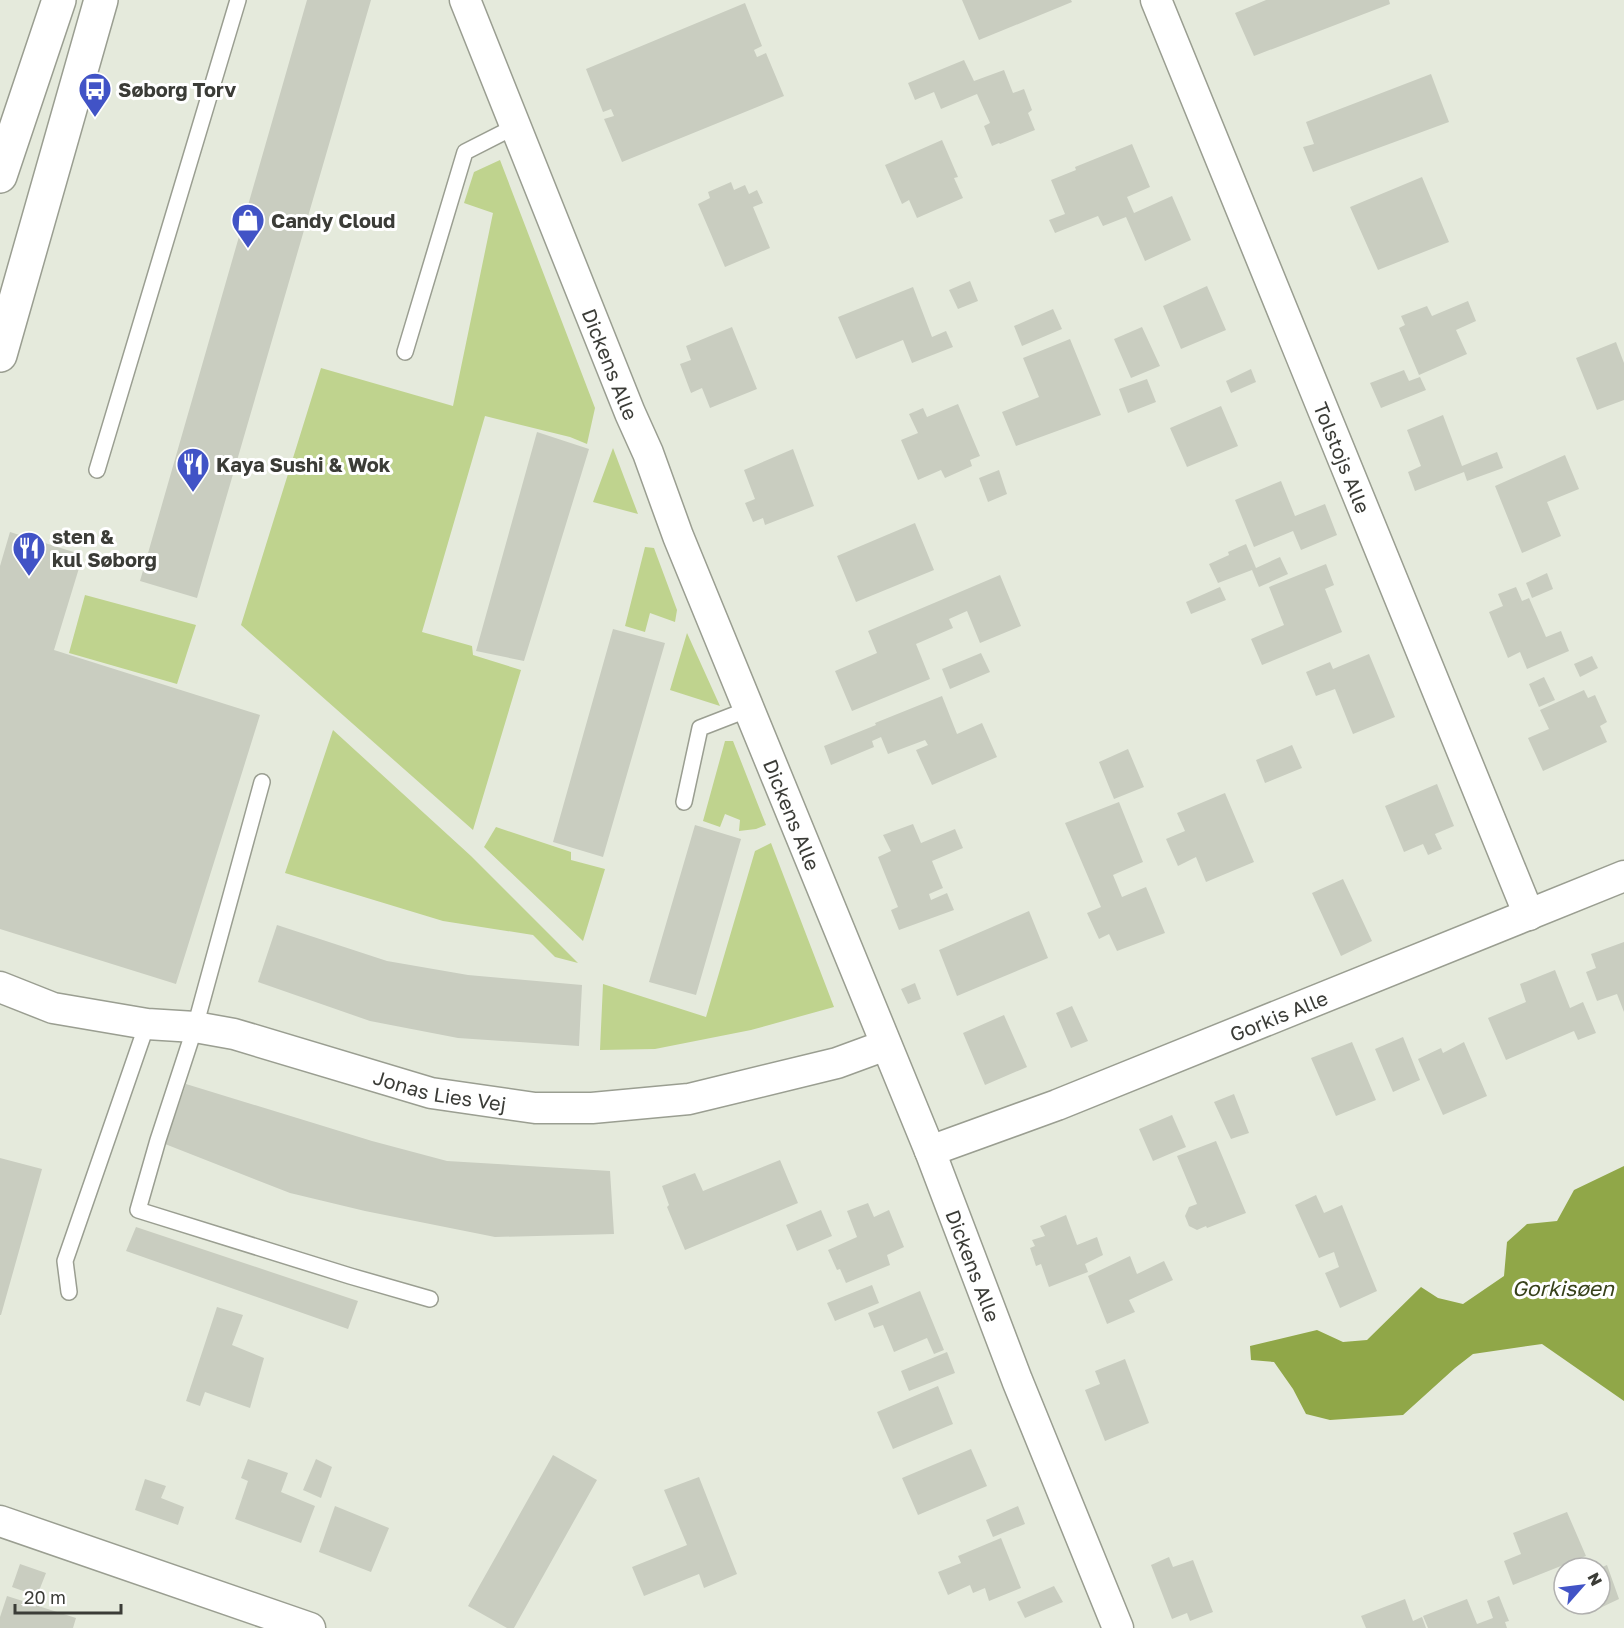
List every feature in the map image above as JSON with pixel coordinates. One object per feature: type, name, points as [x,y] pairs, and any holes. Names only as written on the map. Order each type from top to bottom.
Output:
[{"type":"street","points":[[0,176],[59,0]]},
{"type":"street","points":[[0,355],[12,264],[101,0]]},
{"type":"street","name":"Dickens Alle","points":[[465,0],[648,453],[678,536],[930,1151],[1017,1380],[1118,1628]]},
{"type":"street","name":"Tolstojs Alle","points":[[1156,0],[1529,915]]},
{"type":"street","name":"Gorkis Alle","points":[[930,1151],[1057,1105],[1624,876]]},
{"type":"street","name":"Jonas Lies Vej","points":[[0,987],[53,1008],[147,1024],[195,1027],[234,1034],[431,1093],[535,1108],[588,1108],[689,1098],[837,1063],[886,1045]]},
{"type":"street","points":[[0,1521],[310,1628]]},
{"type":"lane","points":[[98,470],[238,0]]},
{"type":"lane","points":[[405,352],[465,152],[516,126]]},
{"type":"lane","points":[[684,802],[700,728],[749,709]]},
{"type":"lane","points":[[262,782],[195,1027],[138,1210],[430,1299]]},
{"type":"lane","points":[[69,1292],[65,1261],[147,1024]]},
{"type":"shaded area","points":[[500,160],[595,408],[587,444],[570,437],[485,416],[422,632],[472,646],[473,655],[521,670],[473,830],[241,625],[321,368],[453,406],[493,213],[464,203],[474,172]]},
{"type":"shaded area","points":[[613,448],[638,514],[593,502]]},
{"type":"shaded area","points":[[645,547],[654,548],[677,610],[675,622],[650,613],[645,632],[625,626]]},
{"type":"shaded area","points":[[85,595],[196,625],[177,684],[69,653]]},
{"type":"shaded area","points":[[687,633],[720,706],[670,690]]},
{"type":"shaded area","points":[[333,730],[471,856],[578,963],[555,957],[533,935],[443,921],[285,873]]},
{"type":"shaded area","points":[[725,741],[733,741],[766,825],[739,831],[740,820],[725,814],[720,827],[703,821]]},
{"type":"shaded area","points":[[496,827],[571,852],[571,860],[605,869],[583,941],[484,847]]},
{"type":"shaded area","points":[[771,843],[834,1007],[751,1030],[655,1049],[600,1050],[603,984],[706,1017],[755,851]]},
{"type":"water","name":"Gorkisøen","points":[[1624,1166],[1624,1401],[1542,1344],[1473,1354],[1403,1415],[1330,1420],[1306,1414],[1293,1389],[1274,1362],[1251,1360],[1250,1346],[1317,1330],[1343,1342],[1367,1340],[1421,1287],[1438,1298],[1463,1304],[1504,1276],[1507,1242],[1527,1224],[1557,1221],[1574,1190]]},
{"type":"building","points":[[307,0],[371,0],[197,598],[140,581]]},
{"type":"building","points":[[962,0],[1071,0],[1072,2],[979,40]]},
{"type":"building","points":[[1266,0],[1389,0],[1390,4],[1254,56],[1235,13]]},
{"type":"building","points":[[745,3],[762,46],[754,50],[757,57],[766,53],[784,96],[622,162],[604,119],[614,116],[611,109],[603,112],[586,69]]},
{"type":"building","points":[[964,60],[974,81],[1004,70],[1013,93],[1024,89],[1032,110],[1028,113],[1035,130],[992,146],[984,126],[990,123],[977,94],[941,109],[934,92],[915,100],[908,83]]},
{"type":"building","points":[[1431,74],[1449,122],[1313,172],[1303,147],[1314,144],[1306,122]]},
{"type":"building","points":[[942,140],[958,177],[954,178],[963,198],[917,218],[909,200],[902,204],[885,165]]},
{"type":"building","points":[[1132,144],[1150,187],[1127,197],[1134,213],[1172,196],[1191,240],[1145,261],[1126,217],[1103,226],[1098,216],[1055,233],[1049,220],[1065,214],[1051,180],[1076,170],[1075,167]]},
{"type":"building","points":[[1422,177],[1449,242],[1378,270],[1350,207]]},
{"type":"building","points":[[731,182],[734,190],[745,185],[749,194],[757,190],[763,203],[753,207],[770,248],[725,267],[698,204],[710,198],[708,192]]},
{"type":"building","points":[[970,281],[978,301],[958,309],[949,290]]},
{"type":"building","points":[[1207,286],[1226,330],[1181,349],[1163,306]]},
{"type":"building","points":[[913,287],[932,337],[946,331],[953,347],[912,363],[903,340],[856,359],[838,317]]},
{"type":"building","points":[[1468,301],[1476,321],[1456,330],[1467,354],[1419,375],[1399,328],[1405,325],[1401,316],[1427,306],[1432,316]]},
{"type":"building","points":[[1053,309],[1062,329],[1022,346],[1014,326]]},
{"type":"building","points":[[732,327],[757,389],[710,408],[702,388],[691,393],[680,364],[691,360],[686,346]]},
{"type":"building","points":[[1142,327],[1160,366],[1131,378],[1114,339]]},
{"type":"building","points":[[1070,339],[1101,415],[1016,446],[1002,412],[1039,397],[1023,358]]},
{"type":"building","points":[[1616,342],[1624,363],[1624,400],[1597,410],[1576,358]]},
{"type":"building","points":[[1251,369],[1256,382],[1231,393],[1226,381]]},
{"type":"building","points":[[1404,370],[1409,381],[1420,377],[1426,390],[1381,408],[1370,383]]},
{"type":"building","points":[[1147,379],[1156,402],[1128,413],[1119,389]]},
{"type":"building","points":[[958,404],[980,456],[970,460],[972,466],[945,478],[941,470],[918,480],[901,440],[918,433],[909,414],[923,408],[927,417]]},
{"type":"building","points":[[1221,406],[1238,446],[1187,467],[1170,428]]},
{"type":"building","points":[[1443,415],[1462,466],[1497,452],[1503,468],[1467,481],[1464,472],[1415,491],[1408,472],[1421,466],[1407,430]]},
{"type":"building","points":[[537,432],[589,449],[524,661],[476,651]]},
{"type":"building","points":[[793,449],[814,506],[765,525],[763,518],[753,522],[745,503],[755,499],[744,470]]},
{"type":"building","points":[[1565,455],[1579,489],[1547,502],[1561,536],[1522,553],[1495,486]]},
{"type":"building","points":[[999,470],[1007,494],[988,502],[979,478]]},
{"type":"building","points":[[1281,481],[1295,516],[1325,504],[1337,535],[1301,550],[1293,531],[1254,547],[1235,500]]},
{"type":"building","points":[[915,523],[934,570],[856,602],[837,556]]},
{"type":"building","points":[[10,532],[83,555],[54,650],[260,715],[176,984],[0,929],[0,566]]},
{"type":"building","points":[[1246,544],[1256,568],[1280,557],[1288,574],[1259,587],[1252,570],[1218,583],[1209,564]]},
{"type":"building","points":[[1326,564],[1334,585],[1325,589],[1342,632],[1262,665],[1251,639],[1284,625],[1269,587]]},
{"type":"building","points":[[1547,573],[1553,589],[1532,598],[1526,583]]},
{"type":"building","points":[[1000,575],[1021,626],[980,643],[967,611],[949,619],[953,628],[916,644],[930,679],[852,711],[835,671],[877,653],[868,631]]},
{"type":"building","points":[[1220,587],[1226,600],[1191,614],[1186,602]]},
{"type":"building","points":[[1516,587],[1522,601],[1529,598],[1546,637],[1561,631],[1569,651],[1527,669],[1520,652],[1508,658],[1489,612],[1503,606],[1498,594]]},
{"type":"building","points":[[613,629],[665,643],[603,857],[553,842]]},
{"type":"building","points":[[981,653],[990,672],[950,689],[942,669]]},
{"type":"building","points":[[1369,654],[1395,717],[1353,734],[1335,689],[1316,696],[1306,672],[1330,662],[1333,669]]},
{"type":"building","points":[[1592,656],[1598,668],[1580,677],[1574,664]]},
{"type":"building","points":[[1544,677],[1555,700],[1539,707],[1529,684]]},
{"type":"building","points":[[1584,690],[1588,698],[1595,695],[1607,722],[1600,726],[1607,742],[1543,771],[1528,738],[1549,729],[1540,710]]},
{"type":"building","points":[[942,696],[957,734],[982,723],[997,757],[932,785],[916,750],[928,745],[925,740],[888,754],[881,737],[872,741],[874,747],[831,765],[824,746]]},
{"type":"building","points":[[1292,745],[1302,768],[1265,783],[1256,760]]},
{"type":"building","points":[[1128,749],[1144,787],[1114,799],[1099,762]]},
{"type":"building","points":[[1437,784],[1454,826],[1435,834],[1442,849],[1428,855],[1423,844],[1404,852],[1385,806]]},
{"type":"building","points":[[1225,793],[1254,862],[1206,882],[1196,857],[1178,866],[1166,839],[1185,831],[1177,813]]},
{"type":"building","points":[[1119,802],[1143,862],[1113,875],[1122,897],[1146,887],[1165,933],[1117,951],[1109,934],[1099,939],[1087,913],[1101,907],[1065,823]]},
{"type":"building","points":[[913,824],[921,843],[955,829],[963,848],[932,861],[943,888],[929,894],[931,900],[947,893],[954,910],[899,930],[891,910],[898,907],[878,857],[891,851],[883,835]]},
{"type":"building","points":[[695,825],[741,839],[696,995],[649,982]]},
{"type":"building","points":[[1343,879],[1372,941],[1341,956],[1312,893]]},
{"type":"building","points":[[1029,911],[1048,958],[957,996],[939,950]]},
{"type":"building","points":[[277,925],[387,961],[468,975],[582,985],[579,1046],[458,1038],[370,1021],[258,982]]},
{"type":"building","points":[[1624,942],[1624,1012],[1617,994],[1597,1001],[1586,972],[1596,968],[1591,954]]},
{"type":"building","points":[[1555,970],[1570,1008],[1583,1002],[1596,1033],[1578,1040],[1574,1031],[1506,1060],[1488,1018],[1526,1002],[1520,984]]},
{"type":"building","points":[[915,983],[921,999],[908,1004],[901,989]]},
{"type":"building","points":[[1072,1006],[1088,1041],[1071,1048],[1056,1013]]},
{"type":"building","points":[[1004,1015],[1027,1067],[985,1085],[963,1033]]},
{"type":"building","points":[[1403,1037],[1420,1080],[1393,1092],[1375,1049]]},
{"type":"building","points":[[1352,1042],[1376,1100],[1336,1116],[1311,1058]]},
{"type":"building","points":[[1464,1042],[1487,1096],[1443,1115],[1418,1059],[1441,1048],[1443,1053]]},
{"type":"building","points":[[186,1084],[372,1141],[447,1161],[610,1171],[614,1234],[495,1237],[365,1211],[290,1193],[165,1144]]},
{"type":"building","points":[[1234,1094],[1249,1133],[1231,1139],[1214,1102]]},
{"type":"building","points":[[1172,1115],[1186,1147],[1153,1161],[1139,1129]]},
{"type":"building","points":[[1216,1141],[1246,1213],[1197,1230],[1189,1226],[1185,1216],[1189,1207],[1197,1204],[1177,1156]]},
{"type":"building","points":[[0,1158],[42,1169],[1,1315],[0,1315]]},
{"type":"building","points":[[780,1160],[798,1203],[685,1250],[667,1207],[669,1205],[662,1186],[695,1173],[703,1191]]},
{"type":"building","points":[[1316,1195],[1324,1213],[1342,1205],[1377,1291],[1340,1308],[1325,1273],[1339,1267],[1334,1252],[1319,1258],[1295,1205]]},
{"type":"building","points":[[868,1203],[874,1217],[889,1210],[904,1247],[887,1255],[890,1265],[846,1283],[828,1250],[857,1237],[847,1211]]},
{"type":"building","points":[[821,1210],[832,1236],[797,1251],[786,1225]]},
{"type":"building","points":[[1066,1215],[1077,1245],[1097,1237],[1103,1255],[1085,1264],[1088,1272],[1049,1287],[1041,1264],[1036,1266],[1030,1248],[1035,1246],[1032,1240],[1045,1236],[1040,1226]]},
{"type":"building","points":[[136,1227],[358,1301],[348,1329],[126,1251]]},
{"type":"building","points":[[1130,1256],[1137,1274],[1164,1261],[1173,1280],[1129,1300],[1135,1312],[1107,1324],[1088,1276]]},
{"type":"building","points":[[872,1285],[879,1303],[835,1321],[827,1303]]},
{"type":"building","points":[[920,1291],[944,1350],[934,1354],[927,1338],[894,1352],[883,1325],[874,1328],[868,1313]]},
{"type":"building","points":[[217,1307],[243,1315],[232,1345],[264,1358],[250,1408],[205,1392],[200,1406],[186,1401]]},
{"type":"building","points":[[947,1352],[955,1373],[909,1391],[901,1371]]},
{"type":"building","points":[[1125,1359],[1149,1423],[1105,1441],[1085,1390],[1100,1384],[1095,1371]]},
{"type":"building","points":[[938,1386],[953,1424],[893,1449],[877,1412]]},
{"type":"building","points":[[971,1449],[987,1486],[918,1515],[902,1478]]},
{"type":"building","points":[[553,1455],[597,1480],[514,1628],[507,1628],[468,1606]]},
{"type":"building","points":[[248,1459],[288,1473],[281,1492],[315,1506],[301,1543],[235,1519],[248,1481],[241,1478]]},
{"type":"building","points":[[316,1459],[332,1467],[321,1498],[303,1490]]},
{"type":"building","points":[[699,1477],[737,1574],[704,1588],[699,1574],[644,1596],[632,1567],[687,1545],[664,1490]]},
{"type":"building","points":[[145,1479],[166,1486],[161,1498],[184,1507],[178,1525],[135,1510]]},
{"type":"building","points":[[335,1506],[389,1528],[371,1572],[319,1552]]},
{"type":"building","points":[[1018,1506],[1025,1524],[993,1537],[986,1520]]},
{"type":"building","points":[[1567,1512],[1586,1556],[1552,1556],[1552,1570],[1513,1585],[1504,1561],[1521,1554],[1513,1533]]},
{"type":"building","points":[[1001,1538],[1021,1588],[989,1601],[985,1588],[973,1593],[970,1585],[948,1595],[938,1572],[961,1563],[958,1556]]},
{"type":"building","points":[[1169,1557],[1173,1567],[1193,1560],[1213,1612],[1190,1621],[1187,1613],[1172,1619],[1151,1565]]},
{"type":"building","points":[[20,1564],[46,1573],[37,1596],[12,1587]]},
{"type":"building","points":[[1612,1579],[1619,1599],[1612,1602]]},
{"type":"building","points":[[1054,1586],[1063,1602],[1025,1618],[1017,1602]]},
{"type":"building","points":[[7,1596],[76,1618],[73,1628],[0,1628],[0,1617]]},
{"type":"building","points":[[1499,1596],[1509,1621],[1505,1622],[1507,1628],[1428,1628],[1423,1616],[1467,1599],[1477,1624],[1493,1618],[1487,1601]]},
{"type":"building","points":[[1405,1599],[1413,1621],[1422,1617],[1426,1628],[1366,1628],[1361,1616]]},
{"type":"place","name":"Søborg Torv","points":[[95,118]]},
{"type":"place","name":"Candy Cloud","points":[[248,249]]},
{"type":"place","name":"Kaya Sushi & Wok","points":[[193,493]]},
{"type":"place","name":"sten & kul Søborg","points":[[29,577]]}]
